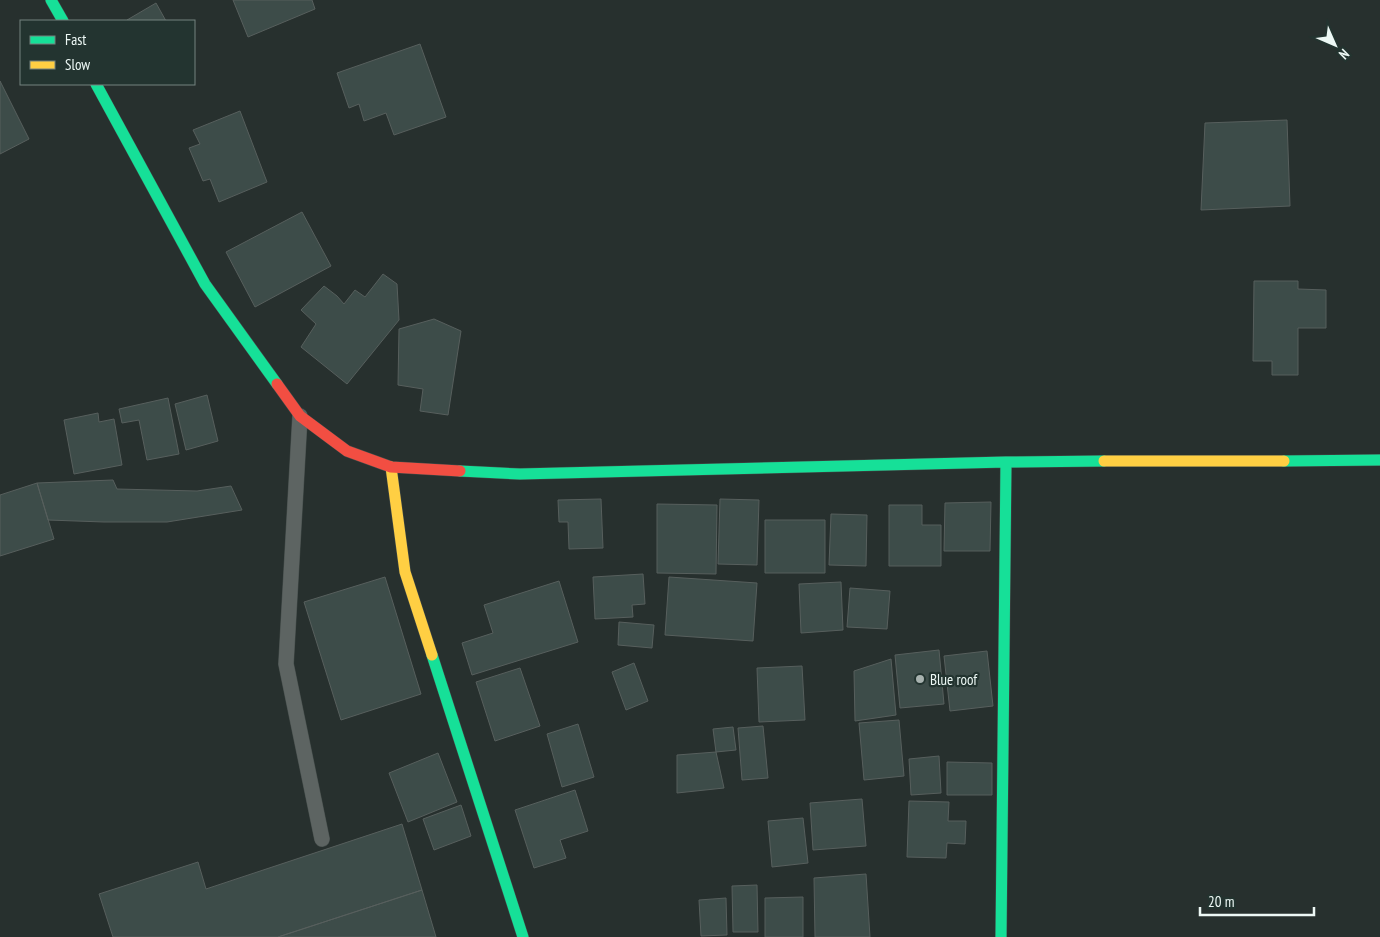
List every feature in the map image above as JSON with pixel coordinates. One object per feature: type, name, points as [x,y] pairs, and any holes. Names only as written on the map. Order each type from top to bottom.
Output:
[{"type":"street","points":[[51,0],[61,20]]},
{"type":"street","points":[[97,85],[205,284],[300,416],[346,451],[391,467],[520,474],[1006,462],[1380,460]]},
{"type":"street","points":[[1002,937],[1006,462]]},
{"type":"street","points":[[391,467],[405,572],[523,937]]},
{"type":"lane","points":[[300,416],[286,664],[322,839]]},
{"type":"building","points":[[233,0],[312,0],[315,9],[248,37]]},
{"type":"building","points":[[156,3],[165,20],[127,20]]},
{"type":"building","points":[[420,44],[446,117],[394,135],[386,113],[364,121],[359,104],[349,108],[337,73]]},
{"type":"building","points":[[0,81],[29,139],[0,154]]},
{"type":"building","points":[[240,111],[267,182],[219,202],[210,179],[203,181],[189,148],[200,144],[193,130]]},
{"type":"building","points":[[1287,120],[1290,206],[1201,210],[1205,123]]},
{"type":"building","points":[[302,212],[331,266],[255,307],[226,252]]},
{"type":"building","points":[[383,274],[397,284],[399,320],[347,384],[301,347],[316,324],[301,310],[324,286],[344,304],[355,290],[365,297]]},
{"type":"building","points":[[1254,281],[1298,281],[1298,289],[1326,290],[1326,328],[1298,328],[1298,375],[1272,375],[1272,361],[1253,361]]},
{"type":"building","points":[[434,319],[461,331],[448,415],[420,411],[423,389],[398,385],[399,329]]},
{"type":"building","points":[[207,395],[218,441],[186,450],[175,404]]},
{"type":"building","points":[[168,398],[179,454],[147,460],[139,420],[122,423],[119,409]]},
{"type":"building","points":[[98,413],[99,422],[114,419],[122,465],[74,474],[64,420]]},
{"type":"building","points":[[113,480],[117,489],[197,491],[231,486],[242,510],[167,522],[48,520],[37,483]]},
{"type":"building","points":[[37,483],[54,539],[0,556],[0,495]]},
{"type":"building","points":[[601,499],[603,548],[569,549],[568,522],[559,522],[558,500]]},
{"type":"building","points":[[720,499],[759,500],[757,565],[718,564]]},
{"type":"building","points":[[991,502],[990,551],[944,551],[945,503]]},
{"type":"building","points":[[657,504],[717,505],[716,574],[657,573]]},
{"type":"building","points":[[889,505],[922,505],[922,525],[941,525],[941,566],[889,566]]},
{"type":"building","points":[[831,514],[867,515],[866,566],[829,565]]},
{"type":"building","points":[[765,520],[825,520],[825,573],[765,573]]},
{"type":"building","points":[[643,574],[645,604],[632,605],[633,617],[595,619],[593,577]]},
{"type":"building","points":[[385,577],[421,694],[341,720],[304,602]]},
{"type":"building","points":[[669,577],[757,583],[753,641],[665,635]]},
{"type":"building","points":[[559,581],[578,642],[472,675],[462,643],[493,633],[484,605]]},
{"type":"building","points":[[841,582],[843,630],[801,633],[799,584]]},
{"type":"building","points":[[850,588],[890,591],[887,629],[847,627]]},
{"type":"building","points":[[619,622],[654,625],[652,648],[618,645]]},
{"type":"building","name":"Blue roof","points":[[939,650],[944,704],[900,708],[895,655]]},
{"type":"building","points":[[987,651],[993,706],[950,711],[944,656]]},
{"type":"building","name":"Blue roof","points":[[891,659],[896,715],[855,721],[854,671]]},
{"type":"building","points":[[634,663],[648,701],[626,710],[612,672]]},
{"type":"building","points":[[802,666],[805,720],[759,722],[757,668]]},
{"type":"building","points":[[520,668],[540,726],[495,741],[476,682]]},
{"type":"building","points":[[899,720],[904,776],[864,780],[859,723]]},
{"type":"building","points":[[578,724],[594,777],[562,787],[547,734]]},
{"type":"building","points":[[763,726],[768,778],[742,780],[738,728]]},
{"type":"building","points":[[733,727],[736,750],[716,752],[713,729]]},
{"type":"building","points":[[716,752],[724,788],[677,793],[677,755]]},
{"type":"building","points":[[438,753],[457,802],[408,822],[389,773]]},
{"type":"building","points":[[939,756],[941,793],[911,795],[909,759]]},
{"type":"building","points":[[947,762],[992,763],[992,795],[947,795]]},
{"type":"building","points":[[575,790],[588,831],[560,840],[566,858],[534,868],[515,810]]},
{"type":"building","points":[[862,799],[866,846],[813,850],[810,803]]},
{"type":"building","points":[[909,801],[949,802],[948,821],[966,821],[965,844],[947,843],[946,858],[907,857]]},
{"type":"building","points":[[461,805],[471,836],[434,850],[423,819]]},
{"type":"building","points":[[803,818],[808,863],[772,867],[768,821]]},
{"type":"building","points":[[402,824],[422,890],[278,937],[113,937],[99,894],[198,862],[206,889]]},
{"type":"building","points":[[866,874],[870,937],[815,937],[814,878]]},
{"type":"building","points":[[757,885],[758,932],[733,932],[732,886]]},
{"type":"building","points":[[422,890],[436,937],[278,937]]},
{"type":"building","points":[[803,897],[803,937],[765,937],[765,898]]},
{"type":"building","points":[[726,898],[727,935],[701,936],[699,900]]},
{"type":"traffic: fast","points":[[51,0],[62,20]]},
{"type":"traffic: fast","points":[[97,85],[205,284],[277,384]]},
{"type":"traffic: fast","points":[[1284,461],[1380,460]]},
{"type":"traffic: fast","points":[[460,471],[520,474],[1104,461]]},
{"type":"traffic: fast","points":[[1001,937],[1006,462]]},
{"type":"traffic: fast","points":[[432,655],[523,937]]},
{"type":"traffic: slow","points":[[1104,461],[1284,461]]},
{"type":"traffic: slow","points":[[391,467],[405,572],[432,655]]},
{"type":"traffic: jam","points":[[277,384],[300,416],[347,451],[391,467],[460,471]]},
{"type":"place","name":"Blue roof","points":[[920,679]]}]
